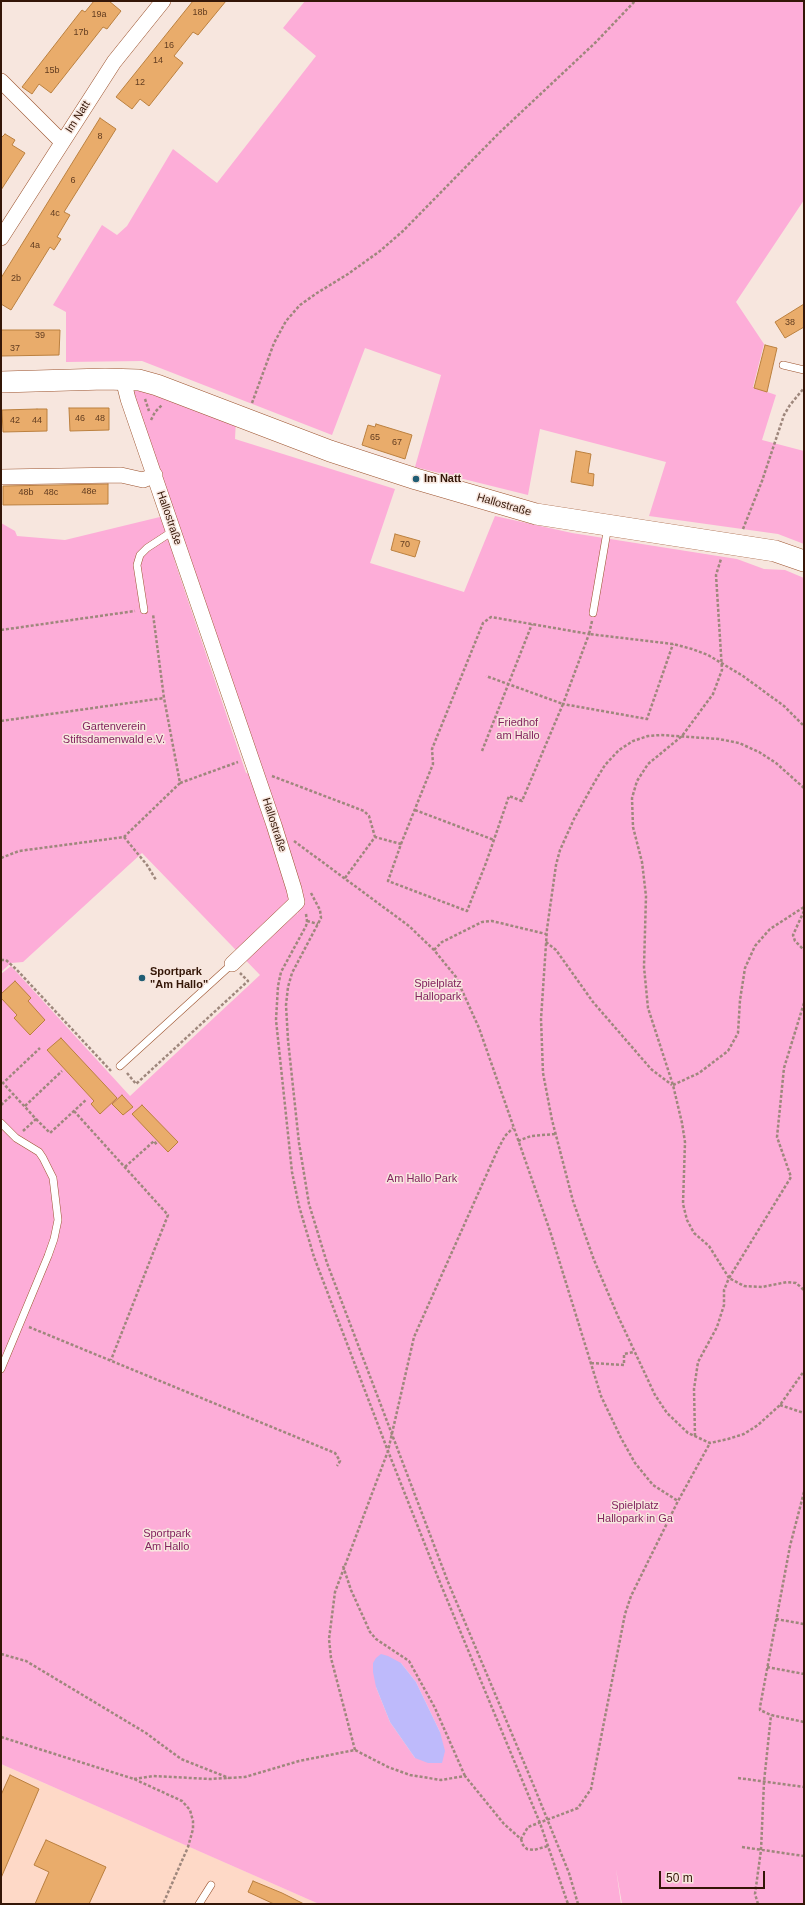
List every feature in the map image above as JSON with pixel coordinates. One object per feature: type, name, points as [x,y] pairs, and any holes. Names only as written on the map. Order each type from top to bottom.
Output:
[{"type":"main road","name":"Hallostraße","points":[[1,382],[123,379],[139,380],[157,385],[344,456],[523,511],[775,551],[804,561]]},
{"type":"street","name":"Im Natt","points":[[1,238],[114,62],[163,1]]},
{"type":"street","points":[[4,89],[62,142]]},
{"type":"street","name":"Hallostraße","points":[[123,379],[128,399],[274,825],[297,902]]},
{"type":"street","points":[[1,477],[121,474],[143,480],[155,475]]},
{"type":"street","points":[[232,964],[297,902]]},
{"type":"lane","points":[[783,366],[804,370]]},
{"type":"lane","points":[[593,613],[608,525]]},
{"type":"lane","points":[[144,610],[137,565],[140,556],[148,548],[173,531]]},
{"type":"lane","points":[[120,1066],[232,964]]},
{"type":"lane","points":[[1,1123],[16,1138],[39,1152],[43,1158],[53,1178],[58,1220],[50,1250],[1,1369]]},
{"type":"lane","points":[[199,1904],[211,1885]]},
{"type":"path","points":[[244,419],[254,398],[274,343],[286,321],[300,305],[348,274],[380,251],[403,231],[498,134],[596,42],[636,1]]},
{"type":"path","points":[[739,535],[762,482],[784,415],[804,388]]},
{"type":"path","points":[[722,558],[716,575],[722,670],[713,694],[682,736],[648,764],[637,781],[632,798],[633,827],[642,862],[646,896],[644,967],[648,1008],[673,1085],[684,1142],[683,1204],[687,1220],[694,1233],[709,1246],[729,1278],[744,1286],[762,1287],[787,1282],[796,1283],[804,1290]]},
{"type":"path","points":[[1,630],[152,608],[164,698],[180,783]]},
{"type":"path","points":[[593,613],[589,634],[563,704],[522,801],[509,796],[467,911],[388,881],[433,764],[432,749],[483,623],[491,617],[589,634],[673,644],[692,649],[743,676],[784,706],[804,726]]},
{"type":"path","points":[[482,751],[532,624]]},
{"type":"path","points":[[486,676],[563,704],[647,719],[673,644]]},
{"type":"path","points":[[1,721],[164,698]]},
{"type":"path","points":[[804,788],[776,763],[759,752],[739,743],[719,739],[661,735],[648,736],[633,741],[619,750],[605,765],[574,819],[560,850],[556,865],[546,934],[542,987],[541,1046],[543,1073],[555,1134],[573,1201],[594,1260],[634,1352],[655,1395],[667,1413],[681,1428],[710,1443],[744,1434],[758,1425],[780,1405],[804,1371]]},
{"type":"path","points":[[1,858],[19,851],[124,837],[180,783],[251,758]]},
{"type":"path","points":[[269,775],[364,811],[369,816],[375,837]]},
{"type":"path","points":[[415,810],[494,840]]},
{"type":"path","points":[[124,837],[147,865],[156,880]]},
{"type":"path","points":[[289,837],[409,926],[434,950],[456,977],[472,1010],[550,1231],[601,1396],[635,1463],[653,1484],[678,1501]]},
{"type":"path","points":[[375,837],[401,844]]},
{"type":"path","points":[[345,878],[375,837]]},
{"type":"path","points":[[297,902],[306,913],[308,921],[285,963],[278,986],[276,1020],[292,1172],[299,1206],[314,1257],[388,1451],[441,1585],[540,1823],[568,1904]]},
{"type":"path","points":[[673,1085],[699,1073],[728,1050],[738,1032],[740,1000],[745,968],[754,946],[770,929],[804,907]]},
{"type":"path","points":[[804,911],[793,936],[795,941],[804,950]]},
{"type":"path","points":[[308,921],[318,924],[292,973],[288,987],[286,1005],[291,1075],[302,1171],[309,1204],[327,1263],[448,1582],[547,1820],[568,1873],[578,1904]]},
{"type":"path","points":[[434,950],[442,942],[482,922],[492,921],[546,934]]},
{"type":"path","points":[[546,942],[556,950],[593,1002],[651,1069],[673,1085]]},
{"type":"path","points":[[1,960],[6,960],[16,970],[112,1073],[120,1066],[136,1084],[248,981],[232,964]]},
{"type":"path","points":[[695,1436],[694,1390],[698,1362],[717,1327],[724,1305],[724,1290],[729,1278],[791,1177],[777,1137],[784,1068],[804,1003]]},
{"type":"path","points":[[40,1048],[3,1083],[13,1094],[50,1133],[87,1099]]},
{"type":"path","points":[[25,1106],[62,1071]]},
{"type":"path","points":[[1,1105],[13,1094]]},
{"type":"path","points":[[74,1111],[168,1214],[111,1360]]},
{"type":"path","points":[[16,1138],[36,1118]]},
{"type":"path","points":[[355,1750],[335,1678],[329,1639],[335,1592],[343,1566],[388,1451],[414,1337],[498,1149],[505,1136],[513,1128]]},
{"type":"path","points":[[518,1141],[532,1136],[555,1134]]},
{"type":"path","points":[[125,1167],[154,1141],[157,1145]]},
{"type":"path","points":[[20,1323],[335,1453],[340,1461],[337,1466]]},
{"type":"path","points":[[591,1363],[624,1365],[624,1354],[634,1352]]},
{"type":"path","points":[[780,1405],[804,1413]]},
{"type":"path","points":[[520,1839],[528,1827],[578,1808],[591,1789],[626,1614],[631,1596],[678,1501],[710,1443]]},
{"type":"path","points":[[804,1493],[790,1546],[760,1707],[760,1710],[771,1715],[804,1722]]},
{"type":"path","points":[[343,1566],[351,1590],[370,1632],[376,1639],[409,1661],[435,1708],[465,1776],[504,1824],[520,1839],[527,1849],[534,1850],[548,1846]]},
{"type":"path","points":[[776,1619],[804,1624]]},
{"type":"path","points":[[1,1654],[26,1661],[146,1733],[181,1759],[230,1778]]},
{"type":"path","points":[[767,1667],[804,1674]]},
{"type":"path","points":[[758,1904],[755,1894],[761,1850],[764,1782],[771,1715]]},
{"type":"path","points":[[1,1738],[134,1779],[182,1801],[190,1810],[193,1822],[188,1847],[163,1904]]},
{"type":"path","points":[[134,1779],[153,1776],[210,1779],[245,1777],[299,1761],[355,1750],[388,1767],[418,1776],[441,1780],[465,1776]]},
{"type":"path","points":[[738,1778],[804,1787]]},
{"type":"path","points":[[742,1847],[804,1856]]},
{"type":"shaded area","points":[[381,1654],[401,1663],[416,1682],[440,1732],[445,1751],[442,1763],[428,1763],[415,1758],[390,1722],[376,1687],[373,1672],[373,1663]]},
{"type":"shaded area","points":[[1,1764],[199,1851],[319,1904],[1,1904]]},
{"type":"green space","points":[[305,1],[804,1],[804,200],[736,302],[764,344],[753,387],[776,395],[762,440],[804,451],[804,544],[778,534],[649,516],[666,462],[540,429],[528,495],[415,467],[441,375],[365,348],[332,435],[142,361],[66,362],[66,312],[53,305],[102,225],[117,235],[127,226],[173,149],[217,183],[316,56],[283,28]]},
{"type":"green space","points":[[126,383],[236,419],[235,439],[395,489],[370,563],[464,592],[495,516],[572,533],[737,559],[764,569],[785,570],[804,578],[804,1904],[622,1904],[616,1869],[621,1904],[319,1904],[1,1764],[1,974],[11,966],[130,1096],[260,975],[142,853],[23,962],[11,963],[1,972],[1,523],[15,531],[17,536],[65,540],[164,516],[169,530],[175,562],[246,773],[255,775],[298,915],[298,901]],"holes":[[[401,1663],[416,1682],[440,1732],[415,1758],[390,1722],[376,1687]]]},
{"type":"building","points":[[94,1],[109,1],[121,11],[107,29],[103,27],[51,93],[39,84],[32,94],[22,87],[82,10],[85,12]]},
{"type":"building","points":[[193,1],[226,1],[198,35],[193,32],[174,56],[183,63],[149,106],[140,99],[132,109],[116,97]]},
{"type":"building","points":[[100,118],[116,129],[64,212],[70,215],[57,237],[61,239],[54,250],[50,247],[11,310],[1,304],[1,278]]},
{"type":"building","points":[[5,134],[15,140],[12,145],[25,153],[1,190],[1,138]]},
{"type":"building","points":[[804,304],[804,327],[785,338],[775,322]]},
{"type":"building","points":[[1,330],[60,330],[59,355],[1,356]]},
{"type":"building","points":[[765,345],[777,348],[767,392],[754,388]]},
{"type":"building","points":[[69,408],[109,408],[109,430],[70,431]]},
{"type":"building","points":[[47,409],[47,431],[3,432],[2,410]]},
{"type":"building","points":[[376,424],[412,435],[405,459],[362,445],[368,425],[375,427]]},
{"type":"building","points":[[576,451],[591,454],[588,473],[594,474],[593,486],[571,482]]},
{"type":"building","points":[[108,484],[108,504],[3,505],[3,486]]},
{"type":"building","points":[[395,534],[420,541],[415,557],[391,550]]},
{"type":"building","points":[[15,981],[31,998],[28,1001],[45,1020],[30,1035],[14,1018],[17,1015],[1,998],[1,994]]},
{"type":"building","points":[[61,1038],[117,1098],[100,1114],[91,1104],[94,1101],[47,1050]]},
{"type":"building","points":[[122,1095],[133,1107],[123,1115],[112,1104]]},
{"type":"building","points":[[142,1105],[178,1142],[168,1152],[132,1114]]},
{"type":"building","points":[[10,1775],[39,1789],[1,1878],[1,1795]]},
{"type":"building","points":[[46,1840],[106,1867],[89,1904],[35,1904],[49,1872],[34,1865]]},
{"type":"building","points":[[253,1881],[304,1904],[274,1904],[248,1892]]},
{"type":"place","name":"Im Natt","points":[[416,479]]},
{"type":"place","name":"Sportpark \"Am Hallo\"","points":[[142,978]]},
{"type":"park label","name":"Friedhof am Hallo","points":[[518,729]]},
{"type":"park label","name":"Gartenverein Stiftsdamenwald e.V.","points":[[114,733]]},
{"type":"park label","name":"Spielplatz Hallopark","points":[[438,990]]},
{"type":"park label","name":"Am Hallo Park","points":[[422,1179]]},
{"type":"park label","name":"Spielplatz Hallopark in Ga","points":[[635,1512]]},
{"type":"park label","name":"Sportpark Am Hallo","points":[[167,1540]]}]
